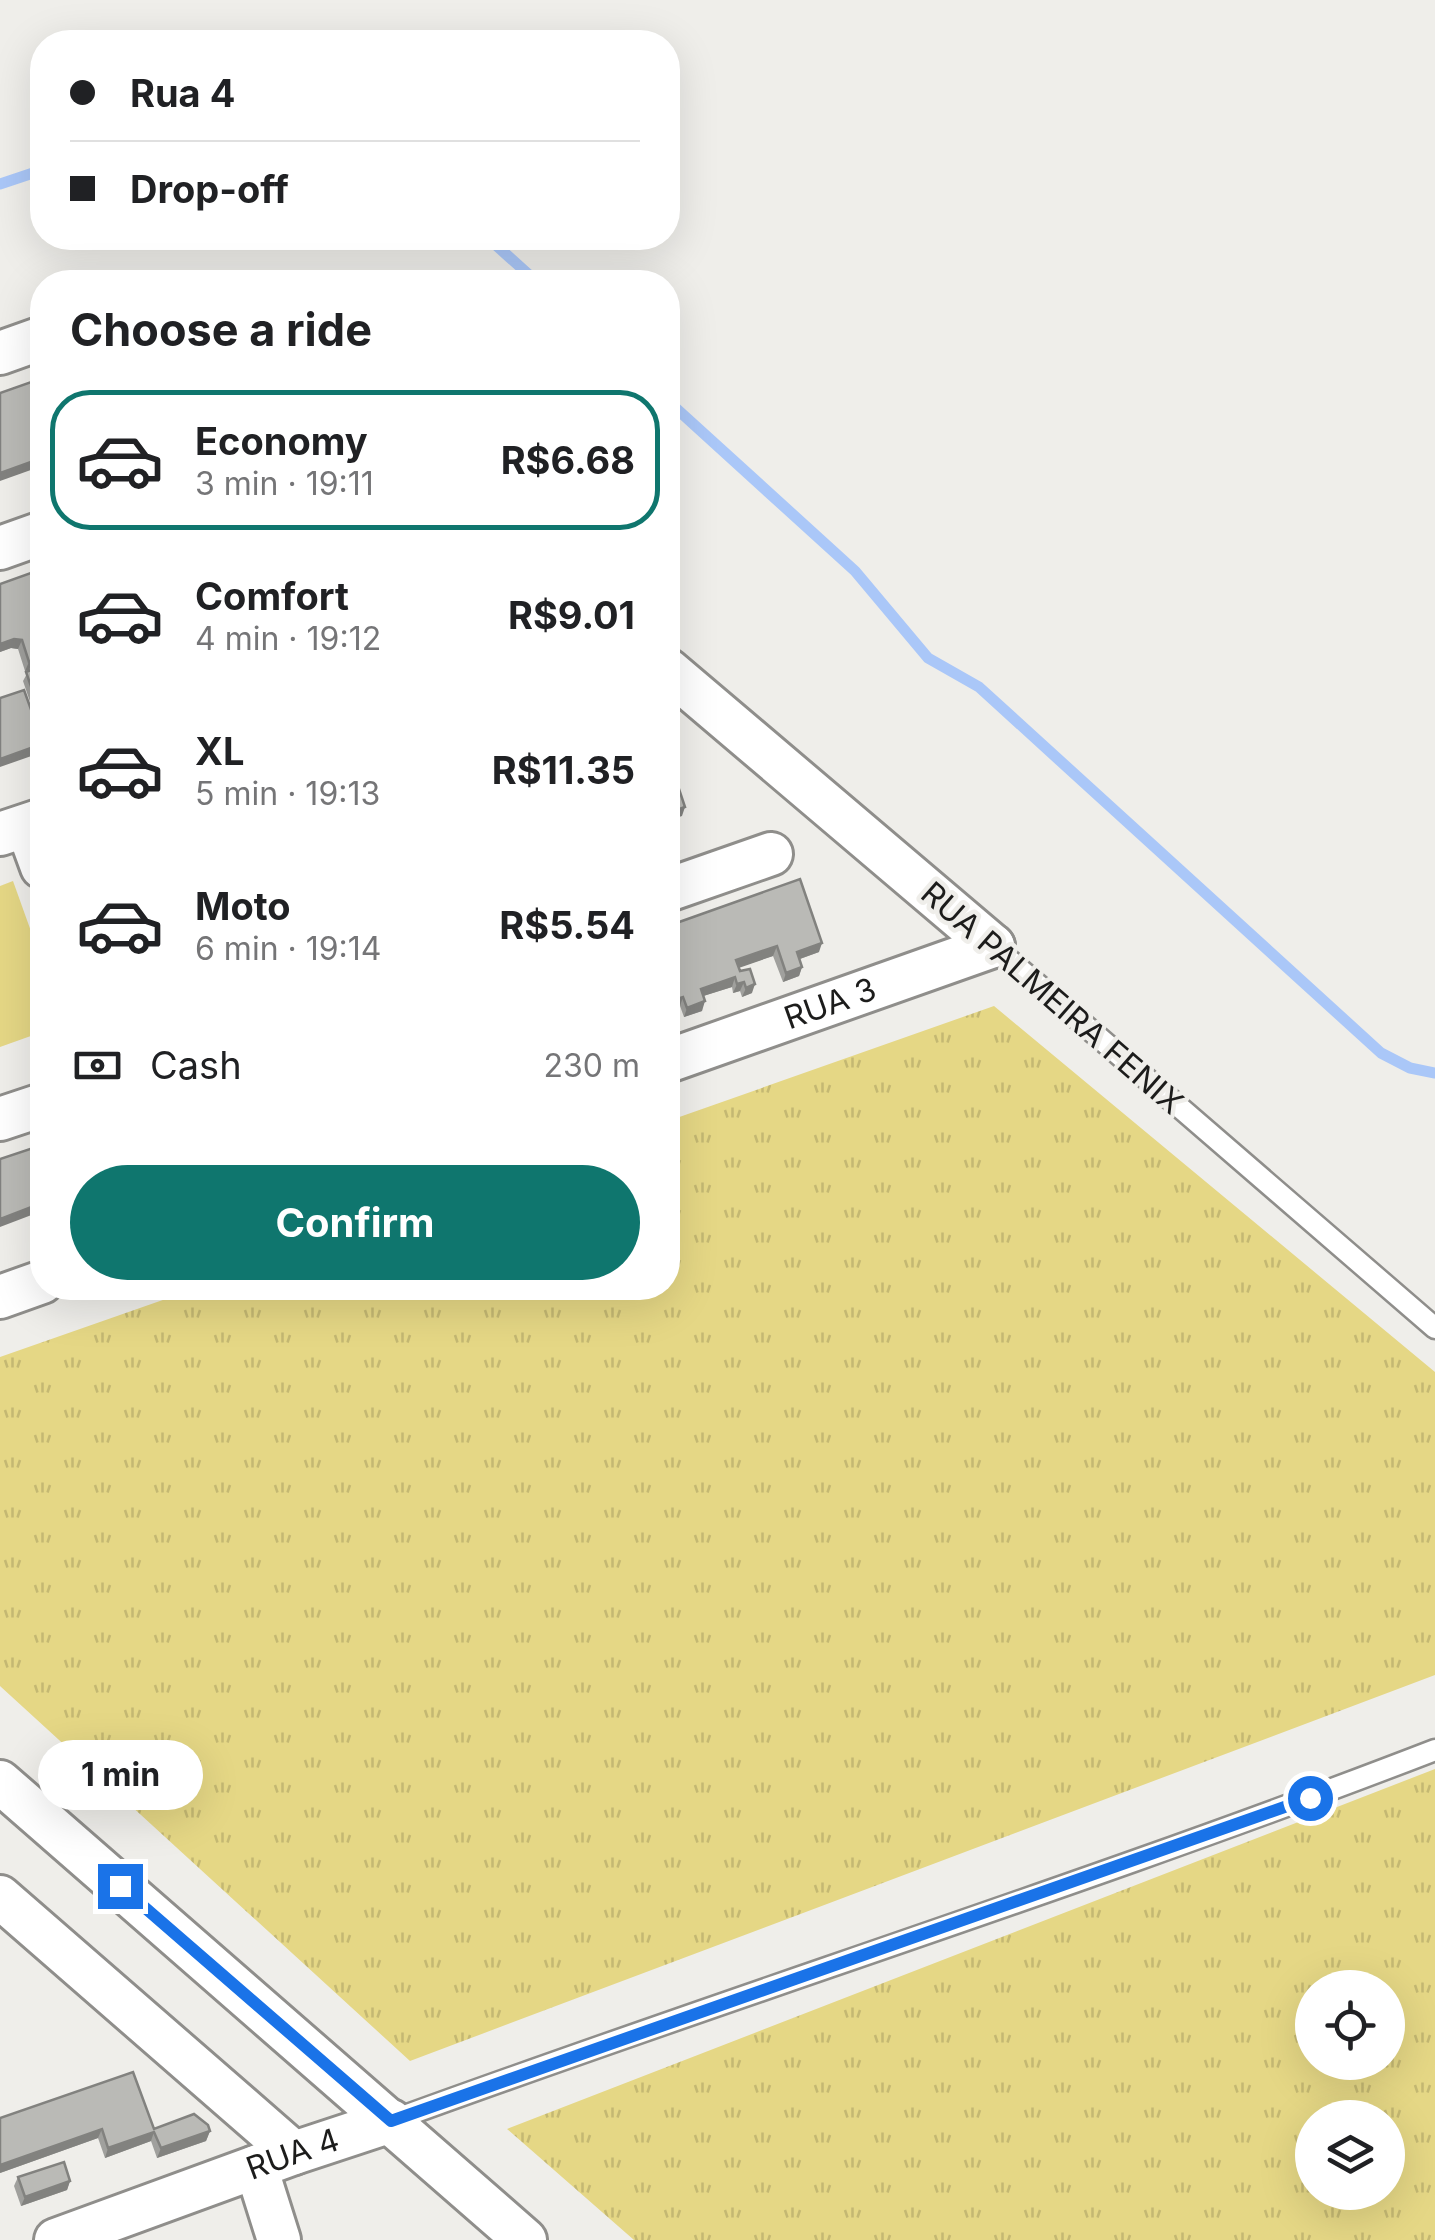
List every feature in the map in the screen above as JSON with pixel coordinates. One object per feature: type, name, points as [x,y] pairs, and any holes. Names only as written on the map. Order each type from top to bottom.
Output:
[{"type":"street","points":[[0,353],[30,342]]},
{"type":"street","points":[[0,548],[30,537]]},
{"type":"street","name":"RUA PALMEIRA FENIX","points":[[680,680],[993,946]]},
{"type":"street","points":[[680,886],[771,854]]},
{"type":"street","name":"RUA 3","points":[[680,1057],[993,946]]},
{"type":"street","points":[[0,1120],[30,1109]]},
{"type":"street","points":[[0,1297],[30,1286]]},
{"type":"street","points":[[0,1782],[525,2240]]},
{"type":"street","points":[[0,1898],[275,2160],[279,2240]]},
{"type":"street","name":"RUA 4","points":[[56,2240],[391,2121]]},
{"type":"lane","name":"RUA PALMEIRA FENIX","points":[[993,946],[1435,1328]]},
{"type":"lane","name":"RUA 4","points":[[391,2121],[1310,1798],[1435,1750]]},
{"type":"green space","points":[[13,881],[30,928],[30,1036],[0,1047],[0,886]]},
{"type":"green space","points":[[994,1006],[1435,1372],[1435,1675],[410,2061],[0,1686],[0,1357],[163,1300],[680,1300],[680,1117]]},
{"type":"green space","points":[[1435,1769],[1435,2240],[634,2240],[507,2129]]},
{"type":"building","points":[[30,382],[30,462],[0,473],[0,393]]},
{"type":"building","points":[[30,573],[29,662],[22,640],[0,644],[0,584]]},
{"type":"building","points":[[24,690],[30,707],[30,748],[0,759],[0,698]]},
{"type":"building","points":[[800,879],[822,943],[797,952],[802,967],[786,973],[777,946],[736,960],[740,971],[750,969],[755,984],[746,988],[744,982],[737,984],[735,977],[701,989],[705,1001],[687,1008],[680,998],[680,922]]},
{"type":"building","points":[[30,1149],[30,1208],[0,1219],[0,1159]]},
{"type":"building","points":[[133,2072],[154,2129],[194,2114],[210,2131],[161,2148],[154,2132],[108,2148],[102,2129],[0,2165],[0,2118]]},
{"type":"building","points":[[64,2162],[70,2181],[25,2197],[18,2177]]},
{"type":"waterway","points":[[0,184],[30,174]]},
{"type":"waterway","points":[[501,250],[524,270]]},
{"type":"waterway","points":[[680,412],[855,571],[928,658],[979,687],[1381,1053],[1410,1068],[1435,1073]]},
{"type":"route","points":[[120,1886],[391,2121],[1310,1798]]}]
